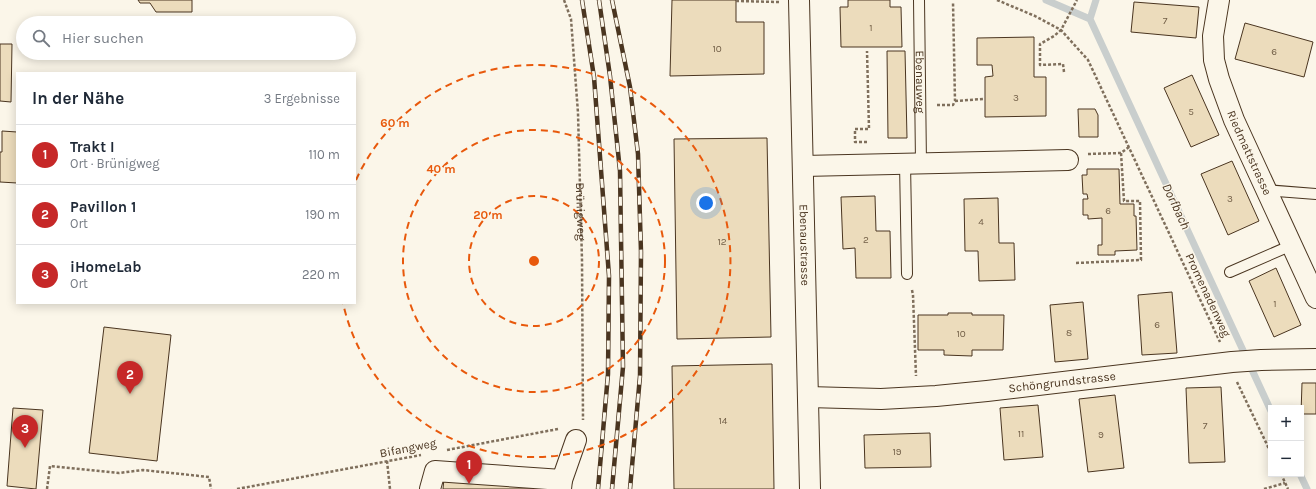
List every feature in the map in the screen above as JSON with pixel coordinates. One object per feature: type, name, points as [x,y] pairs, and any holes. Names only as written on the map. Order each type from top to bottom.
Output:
[{"type":"street","name":"Riedmattstrasse","points":[[1219,0],[1213,36],[1219,79],[1234,120],[1316,298]]},
{"type":"street","name":"Ebenaustrasse","points":[[799,1],[810,489]]},
{"type":"street","points":[[803,166],[1068,160]]},
{"type":"street","name":"Schöngrundstrasse","points":[[808,397],[880,399],[936,396],[1230,362],[1316,359]]},
{"type":"street","points":[[430,489],[436,471],[561,484],[579,432]]},
{"type":"lane","name":"Ebenauweg","points":[[907,274],[913,163],[920,106],[920,0]]},
{"type":"lane","points":[[1266,190],[1316,194]]},
{"type":"lane","points":[[1230,272],[1292,245]]},
{"type":"path","name":"Brünigweg","points":[[564,0],[570,19],[578,113],[582,268],[579,432]]},
{"type":"path","name":"Promenadenweg","points":[[997,0],[1035,16],[1061,30],[1088,60],[1230,362],[1268,447]]},
{"type":"path","points":[[1064,72],[1063,64],[1040,65],[1040,44],[1061,30],[1077,0]]},
{"type":"path","points":[[736,1],[799,1]]},
{"type":"path","points":[[920,106],[953,105],[955,101],[953,2]]},
{"type":"path","points":[[867,51],[869,129],[855,129],[855,142],[870,142]]},
{"type":"path","points":[[955,101],[983,99]]},
{"type":"path","points":[[1068,160],[1086,154],[1121,153],[1129,147]]},
{"type":"path","points":[[1076,263],[1141,260],[1140,201],[1124,201],[1121,153]]},
{"type":"path","points":[[907,274],[913,295],[916,377]]},
{"type":"path","name":"Bifangweg","points":[[442,451],[559,428]]},
{"type":"path","name":"Bifangweg","points":[[237,489],[426,454]]},
{"type":"path","points":[[387,461],[390,489]]},
{"type":"path","points":[[47,489],[50,466],[119,473],[143,470],[209,477],[211,489]]},
{"type":"path","points":[[1282,477],[1288,489]]},
{"type":"path","points":[[1264,489],[1285,483]]},
{"type":"building","points":[[138,0],[192,0],[192,12],[156,12],[150,3],[140,3]]},
{"type":"building","points":[[672,0],[736,0],[736,22],[764,22],[764,74],[670,76]]},
{"type":"building","points":[[848,0],[890,0],[890,7],[901,7],[902,47],[841,47],[840,7],[848,7]]},
{"type":"building","points":[[1134,2],[1199,7],[1196,38],[1131,32]]},
{"type":"building","points":[[1245,23],[1313,42],[1304,77],[1235,59]]},
{"type":"building","points":[[1034,37],[1034,77],[1046,77],[1046,116],[985,117],[985,77],[993,76],[992,65],[977,65],[977,38]]},
{"type":"building","points":[[0,44],[12,44],[11,102],[0,101]]},
{"type":"building","points":[[887,51],[905,51],[907,138],[888,138]]},
{"type":"building","points":[[1192,75],[1219,135],[1191,147],[1164,88]]},
{"type":"building","points":[[1078,109],[1095,109],[1098,115],[1098,137],[1079,137]]},
{"type":"building","points":[[2,131],[16,132],[16,183],[0,182],[0,152],[2,152]]},
{"type":"building","points":[[767,138],[771,337],[677,339],[674,139]]},
{"type":"building","points":[[1232,161],[1259,221],[1228,235],[1201,174]]},
{"type":"building","points":[[1087,169],[1119,169],[1120,204],[1134,204],[1134,216],[1136,216],[1137,250],[1115,251],[1115,255],[1098,255],[1098,245],[1102,245],[1102,218],[1088,219],[1088,215],[1083,215],[1083,199],[1088,199],[1087,194],[1083,194],[1082,175],[1087,175]]},
{"type":"building","points":[[875,196],[876,231],[890,231],[891,278],[856,278],[855,248],[843,249],[841,197]]},
{"type":"building","points":[[998,198],[999,243],[1014,243],[1015,280],[979,281],[978,251],[965,251],[964,199]]},
{"type":"building","points":[[1276,268],[1301,325],[1274,337],[1249,281]]},
{"type":"building","points":[[1172,292],[1177,353],[1142,355],[1138,295]]},
{"type":"building","points":[[1083,302],[1088,359],[1055,362],[1050,305]]},
{"type":"building","points":[[948,313],[1004,315],[1003,350],[972,350],[972,356],[944,355],[944,350],[918,350],[918,315],[948,315]]},
{"type":"building","points":[[104,327],[171,335],[157,461],[89,453]]},
{"type":"building","points":[[772,364],[774,489],[674,489],[672,366]]},
{"type":"building","points":[[1302,383],[1316,383],[1316,414],[1304,414],[1304,405],[1301,405]]},
{"type":"building","points":[[1221,387],[1225,462],[1189,463],[1186,388]]},
{"type":"building","points":[[1115,395],[1124,468],[1088,472],[1079,399]]},
{"type":"building","points":[[1038,405],[1043,457],[1004,460],[1000,408]]},
{"type":"building","points":[[13,408],[43,410],[36,489],[7,486]]},
{"type":"building","points":[[930,433],[931,467],[865,468],[864,435]]},
{"type":"building","points":[[444,478],[545,489],[443,489]]},
{"type":"waterway","points":[[1046,0],[1090,19]]},
{"type":"waterway","name":"Dorfbach","points":[[1096,0],[1090,19],[1268,405]]},
{"type":"waterway","name":"Dorfbach","points":[[1301,477],[1307,489]]},
{"type":"railway","points":[[582,0],[594,77],[609,276],[608,374],[598,489]]},
{"type":"railway","points":[[599,0],[610,76],[620,171],[623,367],[612,489]]},
{"type":"railway","points":[[612,0],[630,87],[638,154],[641,252],[640,376],[630,489]]},
{"type":"place","name":"Pavillon 1","points":[[130,394]]},
{"type":"place","name":"iHomeLab","points":[[25,448]]},
{"type":"place","name":"Trakt I","points":[[469,484]]}]
